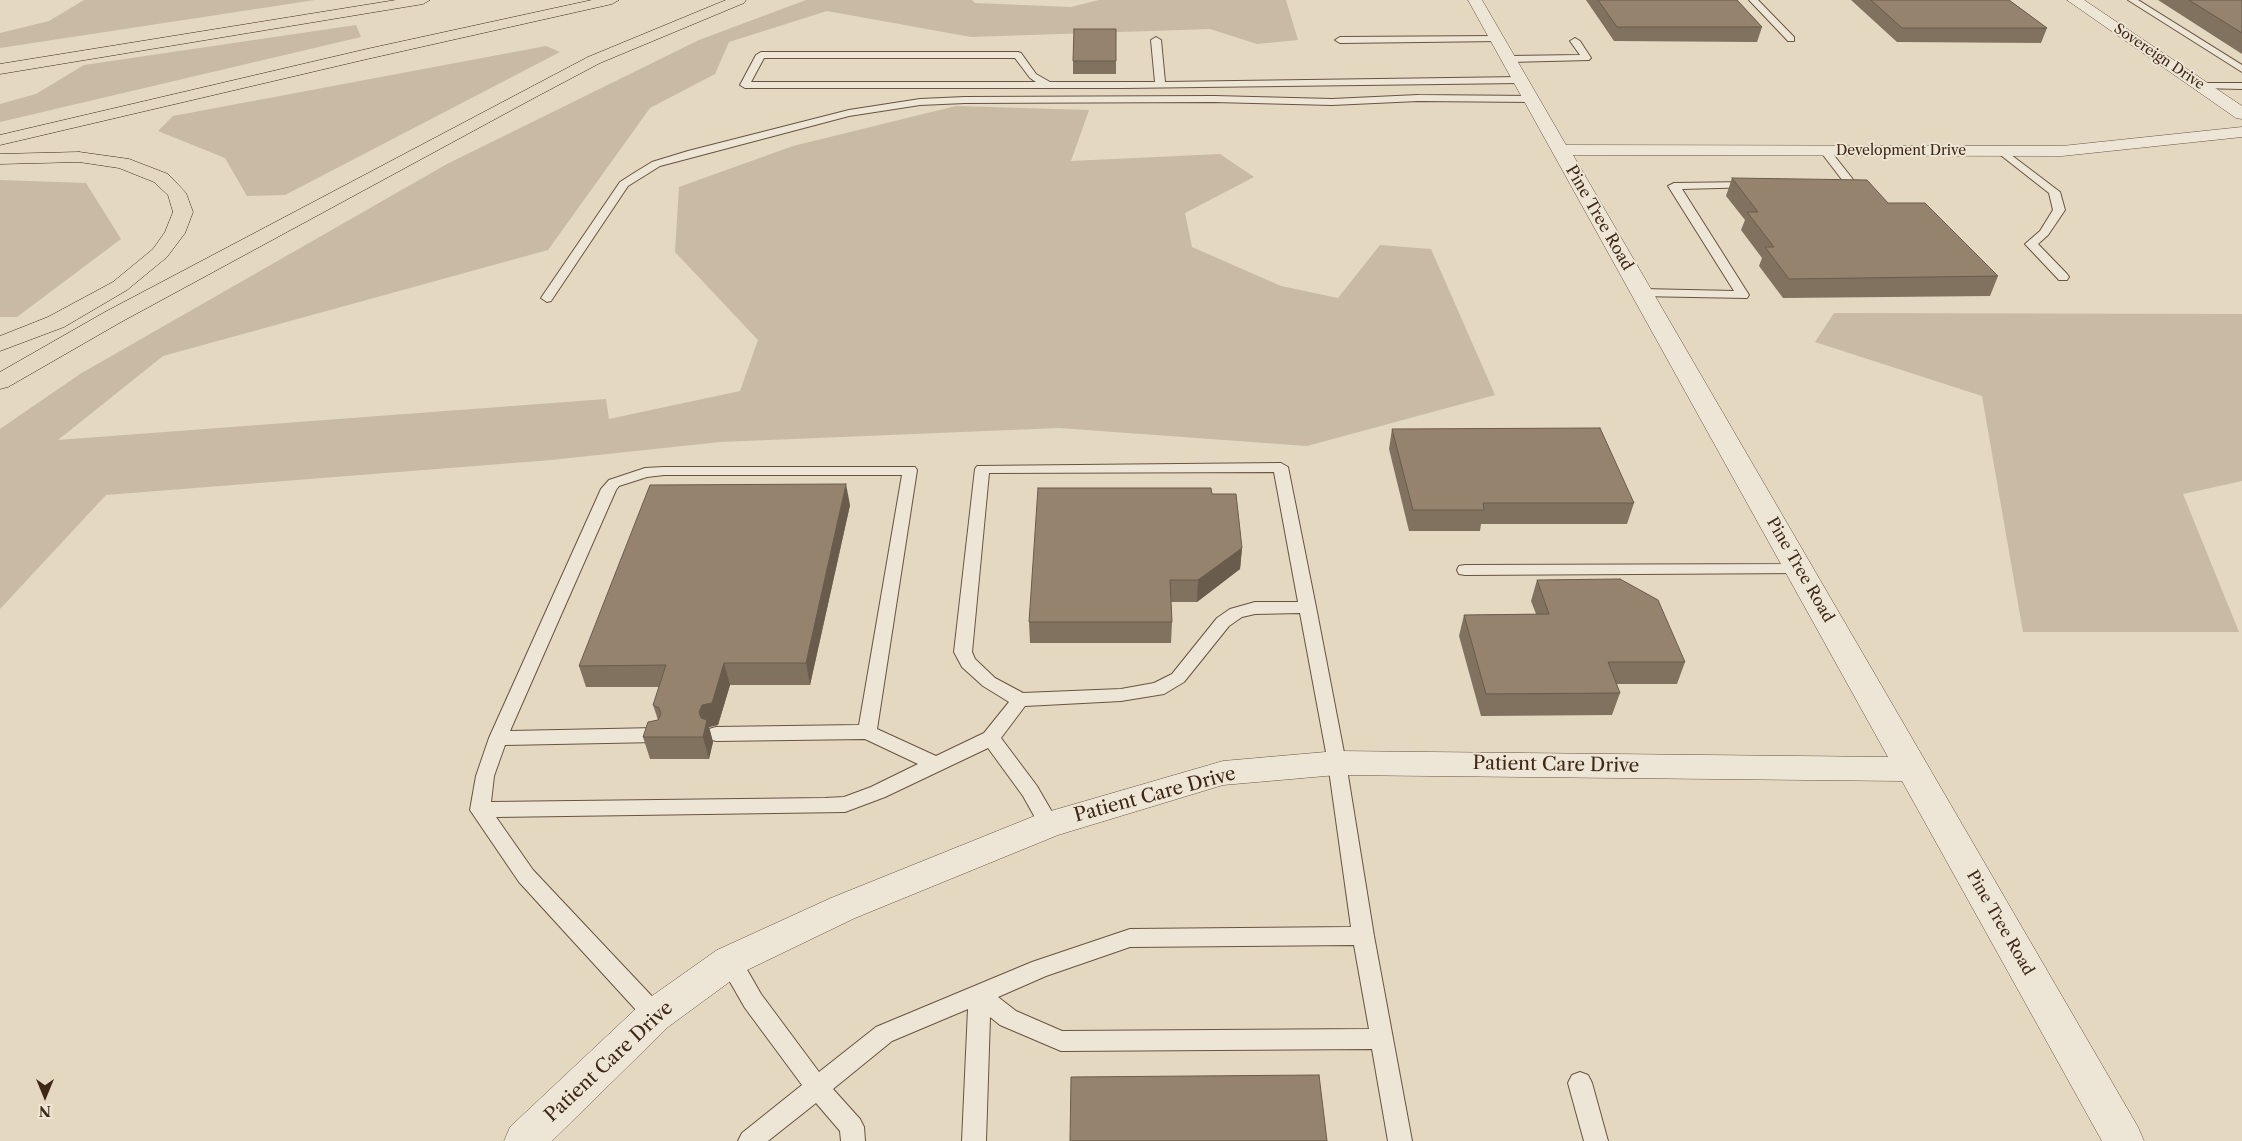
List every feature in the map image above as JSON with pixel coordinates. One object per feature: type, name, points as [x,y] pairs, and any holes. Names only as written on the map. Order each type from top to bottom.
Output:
[{"type":"highway","points":[[0,69],[423,0]]},
{"type":"highway","points":[[0,140],[357,56],[612,0]]},
{"type":"highway","points":[[0,382],[113,317],[543,86],[594,60],[739,0]]},
{"type":"highway","points":[[0,158],[79,157],[123,163],[150,172],[166,181],[177,193],[182,212],[181,221],[169,242],[149,264],[126,282],[81,310],[0,344]]},
{"type":"street","name":"Pine Tree Road","points":[[1475,0],[2124,1141]]},
{"type":"street","name":"Sovereign Drive","points":[[2074,0],[2242,114]]},
{"type":"street","name":"Development Drive","points":[[1560,150],[2062,151],[2242,132]]},
{"type":"street","name":"Patient Care Drive","points":[[524,1141],[654,1015],[730,961],[843,908],[1049,824],[1223,773],[1337,763],[1912,769]]},
{"type":"lane","points":[[1753,0],[1791,39]]},
{"type":"lane","points":[[2132,0],[2242,69]]},
{"type":"lane","points":[[1156,40],[1160,84]]},
{"type":"lane","points":[[1340,40],[1515,69]]},
{"type":"lane","points":[[1048,85],[1034,76],[1018,55],[760,55],[745,85],[1048,85],[1160,84],[1515,69],[1586,58],[1575,40]]},
{"type":"lane","points":[[547,298],[624,184],[638,175],[656,164],[692,153],[849,113],[920,102],[966,100],[1214,99],[1332,102],[1418,98],[1515,69]]},
{"type":"lane","points":[[2202,86],[2242,86]]},
{"type":"lane","points":[[1821,184],[1851,184],[1825,151]]},
{"type":"lane","points":[[2002,151],[2054,192],[2059,210],[2044,233],[2031,244],[2063,277]]},
{"type":"lane","points":[[1642,294],[1743,295],[1674,186],[1762,185]]},
{"type":"lane","points":[[1308,607],[1255,608],[1236,613],[1223,622],[1204,643],[1178,678],[1158,689],[1121,695],[1020,700],[989,682],[968,663],[963,652],[982,469],[1281,467],[1308,607],[1337,763],[1363,936],[1400,1141]]},
{"type":"lane","points":[[654,1015],[526,876],[480,810],[485,776],[498,738],[609,489],[614,483],[645,473],[664,471],[910,470],[868,732]]},
{"type":"lane","points":[[1465,570],[1799,569]]},
{"type":"lane","points":[[480,810],[826,806],[845,804],[862,798],[991,738],[1020,700]]},
{"type":"lane","points":[[716,734],[868,732],[934,764]]},
{"type":"lane","points":[[498,738],[657,735]]},
{"type":"lane","points":[[991,738],[1030,791],[1049,824]]},
{"type":"lane","points":[[750,1141],[884,1034],[1040,969],[1130,938],[1363,936]]},
{"type":"lane","points":[[730,961],[753,1001],[817,1087],[852,1127],[853,1141]]},
{"type":"lane","points":[[980,995],[1008,1018],[1061,1041],[1381,1039]]},
{"type":"lane","points":[[974,1141],[980,995]]},
{"type":"lane","points":[[1580,1083],[1596,1141]]},
{"type":"shaded area","points":[[84,0],[315,0],[0,48],[0,33],[49,21]]},
{"type":"shaded area","points":[[806,0],[972,0],[975,3],[1071,7],[1099,0],[1286,0],[1298,40],[1257,44],[1210,29],[971,37],[827,11],[729,42],[715,74],[650,108],[548,250],[163,356],[58,440],[606,399],[609,419],[740,391],[758,340],[675,252],[679,187],[793,146],[956,106],[1089,110],[1071,161],[1220,154],[1254,177],[1185,213],[1192,247],[1281,286],[1338,298],[1380,245],[1431,249],[1495,395],[1307,446],[1059,428],[720,442],[551,460],[106,495],[0,609],[0,429],[80,374],[447,164],[699,40]]},
{"type":"shaded area","points":[[356,25],[361,37],[0,122],[0,104],[36,94],[84,65]]},
{"type":"shaded area","points":[[546,46],[560,52],[285,195],[247,196],[225,158],[158,131],[173,116]]},
{"type":"shaded area","points":[[0,180],[86,183],[121,239],[17,317],[0,317]]},
{"type":"shaded area","points":[[1834,313],[2242,314],[2242,481],[2183,494],[2239,632],[2023,632],[1982,396],[1815,342]]},
{"type":"building","points":[[1598,0],[1737,0],[1762,27],[1617,27]]},
{"type":"building","points":[[1871,0],[2009,0],[2047,28],[1902,28]]},
{"type":"building","points":[[2189,0],[2242,0],[2242,33]]},
{"type":"building","points":[[1074,29],[1116,29],[1116,61],[1073,61]]},
{"type":"building","points":[[1732,178],[1867,180],[1888,203],[1925,203],[1998,276],[1789,279],[1765,247],[1774,247],[1747,212],[1758,212]]},
{"type":"building","points":[[1600,428],[1634,503],[1483,503],[1484,510],[1413,510],[1392,429]]},
{"type":"building","points":[[846,484],[806,663],[724,663],[712,703],[702,705],[699,712],[701,718],[707,720],[703,737],[643,737],[648,722],[658,720],[661,714],[659,708],[653,705],[666,665],[579,666],[650,485]]},
{"type":"building","points":[[1038,488],[1211,488],[1212,494],[1236,494],[1242,548],[1198,580],[1170,580],[1172,622],[1029,622]]},
{"type":"building","points":[[1620,579],[1658,600],[1685,662],[1608,662],[1620,693],[1486,694],[1464,615],[1549,614],[1537,580]]},
{"type":"building","points":[[1319,1075],[1327,1141],[1070,1141],[1071,1077]]}]
